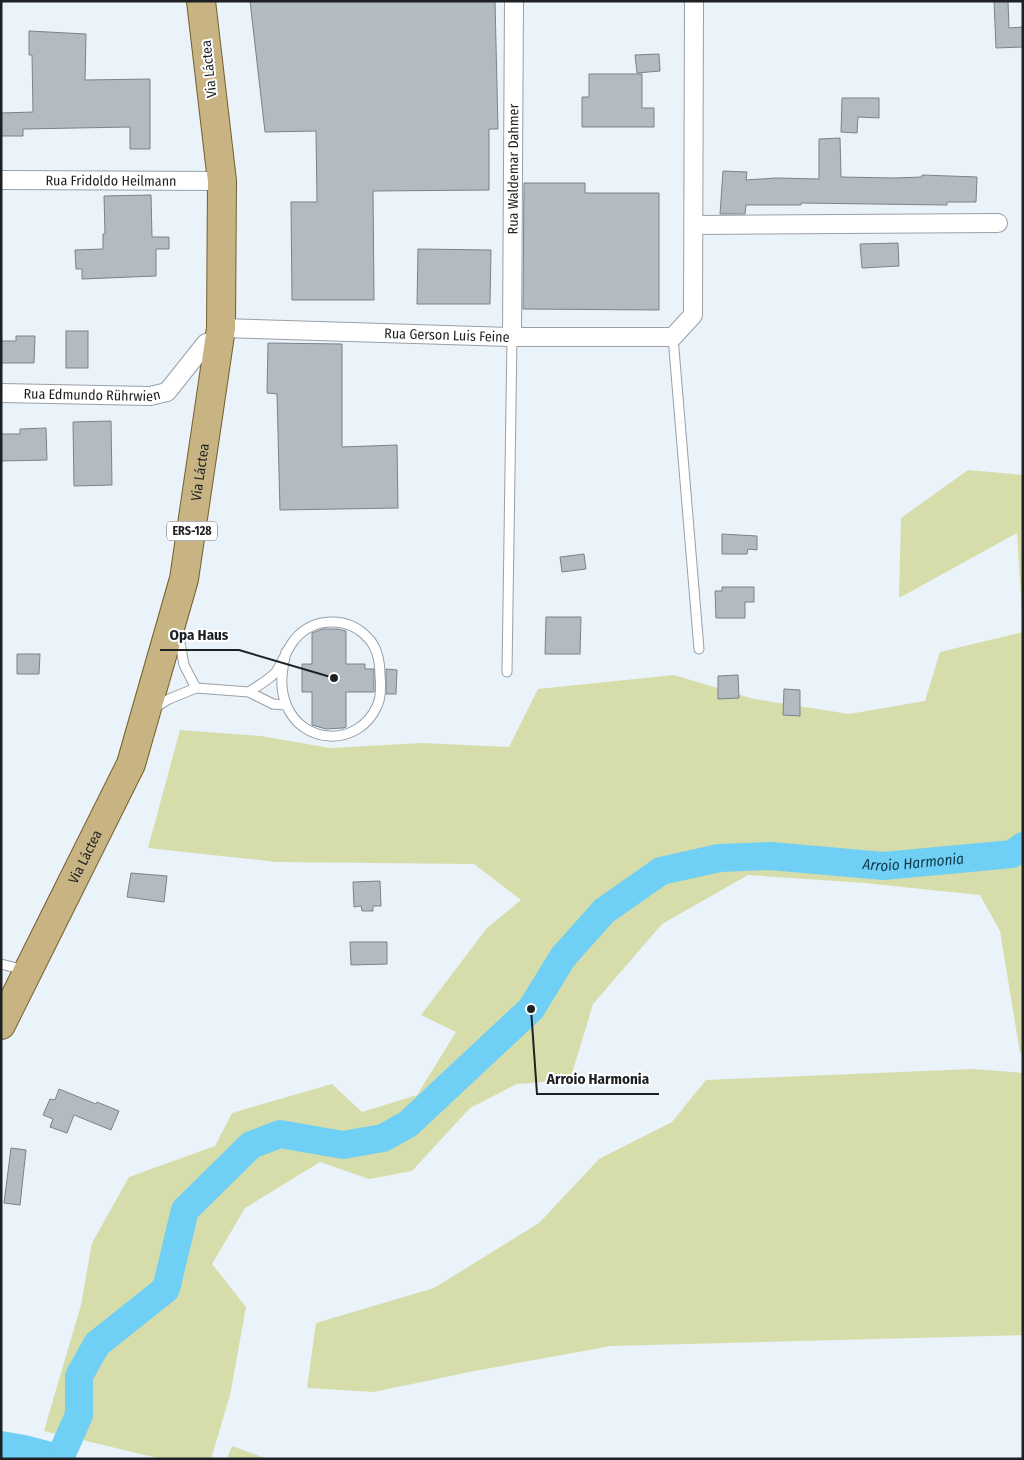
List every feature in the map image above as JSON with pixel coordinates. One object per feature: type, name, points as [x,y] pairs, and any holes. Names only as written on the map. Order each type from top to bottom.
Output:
[{"type":"main road","name":"Via Láctea","points":[[1,1025],[131,764],[172,627],[184,579],[220,334],[222,181],[201,1]]},
{"type":"street","name":"Rua Waldemar Dahmer","points":[[512,337],[514,1]]},
{"type":"street","points":[[673,338],[693,315],[694,1]]},
{"type":"street","name":"Rua Fridoldo Heilmann","points":[[1,180],[222,181]]},
{"type":"street","points":[[694,225],[998,223]]},
{"type":"street","name":"Rua Gerson Luis Feine","points":[[220,334],[673,338]]},
{"type":"street","name":"Rua Edmundo Rührwien","points":[[1,393],[150,396],[167,392],[206,343],[220,334]]},
{"type":"lane","points":[[507,672],[512,337]]},
{"type":"lane","points":[[673,338],[699,648]]},
{"type":"lane","points":[[249,692],[275,672],[286,652],[296,638],[309,627],[324,622],[340,622],[356,627],[369,638],[378,652],[380,670],[378,706],[369,720],[356,731],[340,736],[324,736],[309,731],[296,720],[286,706],[282,688],[282,670],[286,652]]},
{"type":"lane","points":[[172,627],[179,637],[184,666],[196,688]]},
{"type":"lane","points":[[147,713],[169,699],[196,688],[249,692],[273,704],[286,706]]},
{"type":"lane","points":[[1,964],[28,971]]},
{"type":"green space","points":[[968,470],[1023,475],[1023,632],[1017,533],[899,598],[901,518]]},
{"type":"green space","points":[[1023,632],[1023,1052],[1020,1053],[1000,931],[980,895],[864,883],[748,875],[662,924],[593,1004],[570,1080],[517,1084],[470,1108],[412,1171],[369,1179],[320,1162],[245,1208],[212,1264],[246,1307],[230,1395],[211,1459],[162,1459],[44,1431],[81,1305],[92,1243],[129,1177],[215,1146],[232,1113],[332,1084],[362,1112],[417,1095],[456,1032],[421,1015],[487,928],[521,900],[474,864],[276,862],[148,848],[180,730],[261,736],[330,748],[422,743],[509,747],[538,689],[674,675],[754,699],[849,714],[925,701],[940,652]]},
{"type":"green space","points":[[973,1069],[1023,1073],[1023,1335],[611,1346],[469,1372],[374,1392],[307,1388],[316,1323],[434,1288],[539,1223],[599,1159],[672,1122],[706,1080]]},
{"type":"green space","points":[[232,1446],[268,1459],[227,1459]]},
{"type":"building","points":[[250,1],[495,1],[498,129],[489,129],[489,190],[373,191],[374,300],[292,300],[291,202],[317,202],[316,131],[265,132]]},
{"type":"building","points":[[994,1],[1008,1],[1009,28],[1023,27],[1023,47],[996,48]]},
{"type":"building","points":[[29,31],[86,34],[85,80],[150,79],[150,149],[130,149],[130,127],[23,129],[23,136],[1,136],[1,113],[33,112],[32,55],[29,55]]},
{"type":"building","points":[[659,54],[660,71],[637,73],[635,55]]},
{"type":"building","points":[[589,74],[642,74],[642,108],[654,108],[654,127],[582,127],[582,97],[589,97]]},
{"type":"building","points":[[842,98],[879,98],[879,118],[858,117],[857,133],[841,132]]},
{"type":"building","points":[[840,138],[841,177],[894,178],[922,177],[922,175],[977,177],[976,202],[947,202],[947,205],[801,203],[801,205],[746,205],[745,214],[720,214],[723,171],[747,172],[746,180],[776,178],[819,179],[819,139]]},
{"type":"building","points":[[524,183],[585,183],[585,193],[659,193],[659,310],[523,309]]},
{"type":"building","points":[[151,195],[152,237],[169,237],[169,249],[156,249],[156,276],[82,279],[82,269],[76,269],[75,250],[103,249],[103,234],[105,234],[104,196]]},
{"type":"building","points":[[898,243],[899,266],[862,268],[860,244]]},
{"type":"building","points":[[418,249],[491,250],[490,304],[417,304]]},
{"type":"building","points":[[66,331],[88,331],[88,368],[66,368]]},
{"type":"building","points":[[16,336],[35,336],[34,363],[1,363],[1,341],[16,341]]},
{"type":"building","points":[[268,343],[342,344],[342,447],[397,445],[398,508],[280,510],[277,394],[267,393]]},
{"type":"building","points":[[111,421],[112,485],[74,486],[73,422]]},
{"type":"building","points":[[46,428],[47,460],[1,461],[1,434],[20,434],[20,429]]},
{"type":"building","points":[[722,534],[757,536],[757,550],[748,549],[747,554],[722,554]]},
{"type":"building","points":[[584,554],[586,569],[562,572],[560,557]]},
{"type":"building","points":[[722,587],[754,587],[754,602],[745,602],[745,618],[716,618],[715,591],[722,591]]},
{"type":"building","points":[[546,617],[581,617],[580,654],[545,654]]},
{"type":"building","points":[[323,629],[346,631],[346,664],[365,664],[365,669],[374,669],[374,692],[346,692],[346,727],[343,728],[326,729],[312,725],[312,692],[302,692],[302,664],[312,664],[312,633]]},
{"type":"building","points":[[17,654],[40,654],[39,674],[17,674]]},
{"type":"building","points":[[386,669],[397,670],[396,694],[386,694]]},
{"type":"building","points":[[738,675],[739,698],[718,699],[718,676]]},
{"type":"building","points":[[784,689],[800,690],[800,716],[783,715]]},
{"type":"building","points":[[131,873],[167,876],[164,902],[127,897]]},
{"type":"building","points":[[380,881],[381,906],[373,906],[373,911],[362,911],[361,906],[354,907],[353,882]]},
{"type":"building","points":[[350,942],[387,942],[387,964],[351,965]]},
{"type":"building","points":[[59,1089],[119,1111],[111,1130],[74,1115],[67,1133],[50,1127],[53,1119],[43,1115],[50,1099],[55,1100]]},
{"type":"building","points":[[11,1148],[26,1150],[20,1205],[4,1203]]},
{"type":"waterway","name":"Arroio Harmonia","points":[[60,1458],[79,1415],[79,1376],[97,1344],[166,1289],[185,1210],[251,1145],[280,1134],[343,1145],[383,1138],[408,1124],[531,1009],[563,957],[604,911],[661,871],[719,858],[770,856],[884,866],[1012,854],[1023,846]]},
{"type":"waterway","points":[[1,1445],[62,1459]]},
{"type":"place","name":"Opa Haus","points":[[334,678]]},
{"type":"place","name":"Arroio Harmonia","points":[[531,1009]]}]
